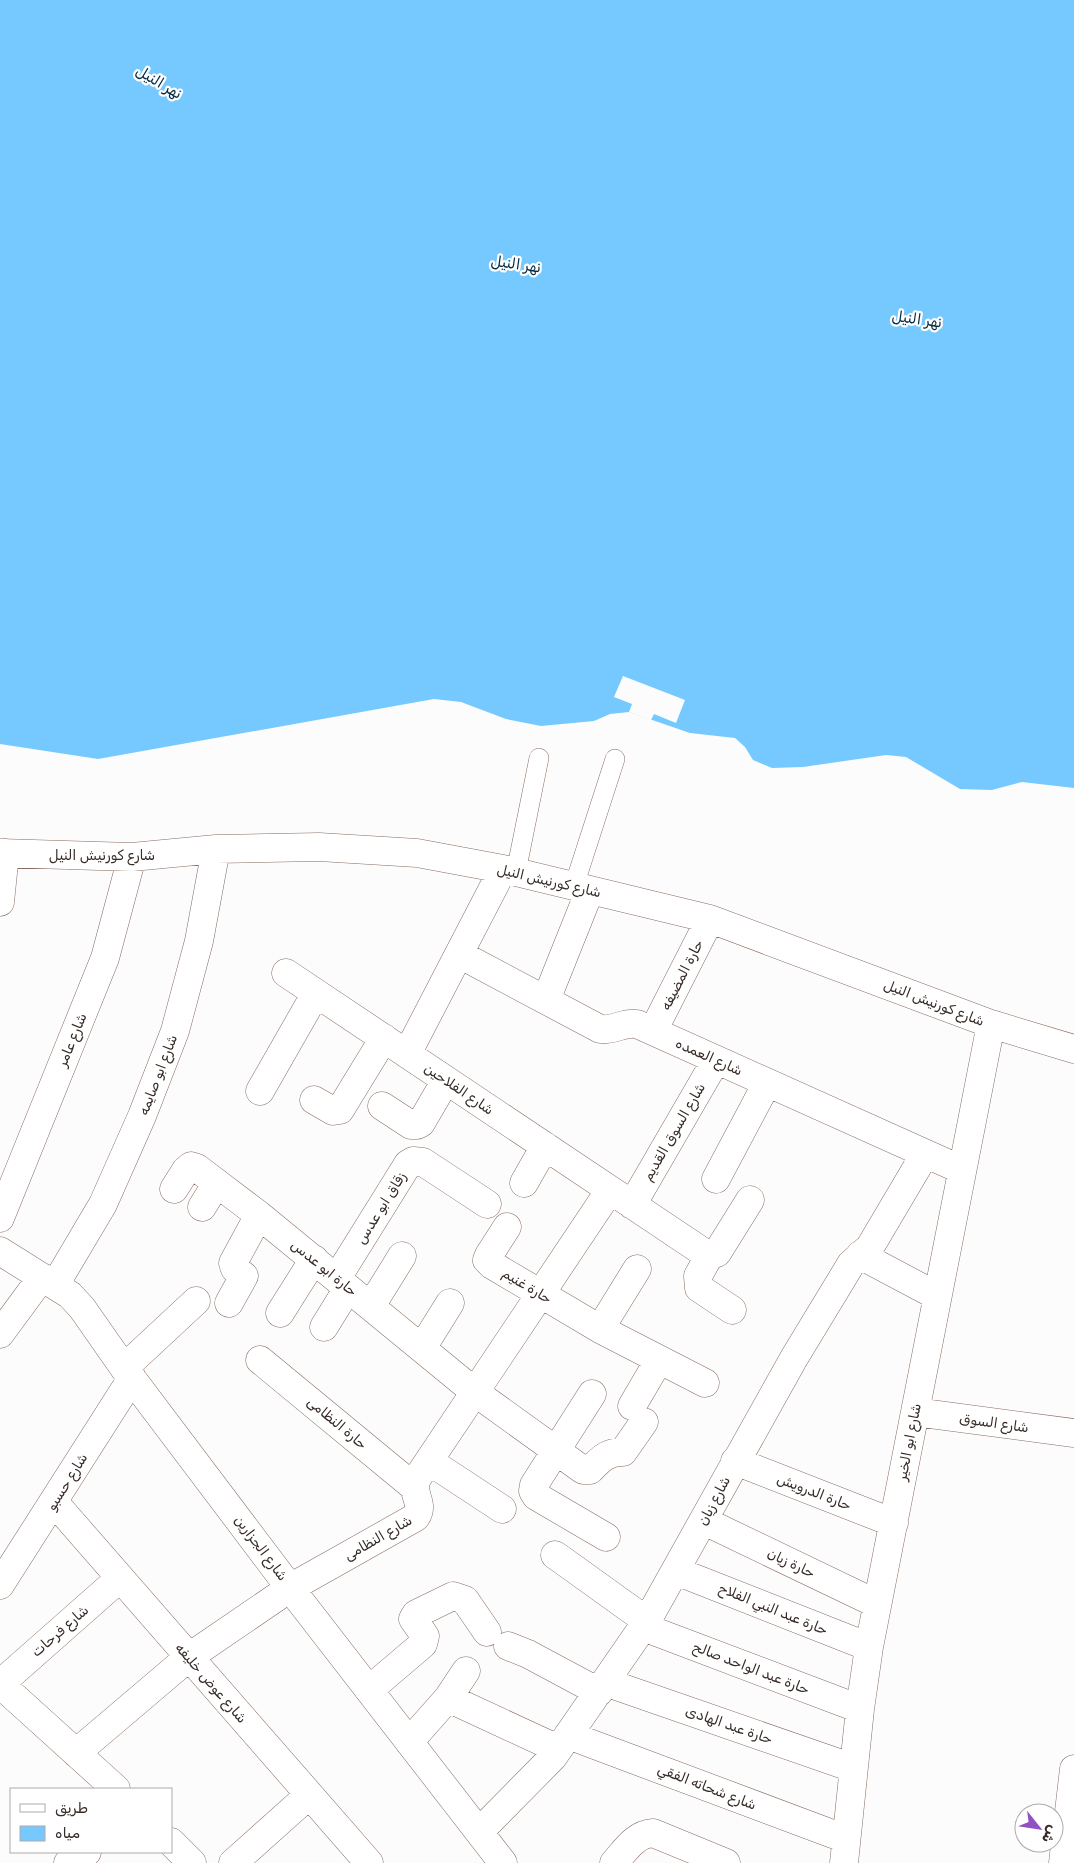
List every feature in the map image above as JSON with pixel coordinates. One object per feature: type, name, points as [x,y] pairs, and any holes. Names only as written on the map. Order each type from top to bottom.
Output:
[{"type":"street","name":"شارع كورنيش النيل","points":[[2,853],[132,858],[216,849],[319,847],[417,853],[510,871],[710,919],[991,1024],[1074,1049]]},
{"type":"street","name":"شارع ابو صايمه","points":[[0,1334],[49,1281],[103,1204],[142,1116],[175,1031],[199,941],[216,849]]},
{"type":"street","points":[[0,902],[2,853]]},
{"type":"street","name":"شارع عامر","points":[[0,1218],[104,958],[132,858]]},
{"type":"street","points":[[407,1054],[459,954],[510,871]]},
{"type":"street","points":[[546,1000],[582,888]]},
{"type":"street","name":"حارة المضيفه","points":[[653,1031],[710,919]]},
{"type":"street","name":"شارع العمده","points":[[459,954],[600,1028],[609,1030],[627,1022],[653,1031],[962,1170]]},
{"type":"street","name":"شارع الفلاحين","points":[[286,973],[709,1256]]},
{"type":"street","points":[[260,1090],[316,993]]},
{"type":"street","name":"شارع ابو الخير","points":[[845,1851],[860,1709],[869,1647],[991,1024]]},
{"type":"street","points":[[314,1100],[333,1111],[340,1110],[384,1038]]},
{"type":"street","name":"شارع السوق القديم","points":[[621,1198],[716,1060]]},
{"type":"street","points":[[382,1106],[412,1125],[417,1126],[421,1123],[446,1080]]},
{"type":"street","points":[[716,1179],[768,1083]]},
{"type":"street","points":[[524,1183],[545,1146]]},
{"type":"street","name":"شارع زيان","points":[[479,1832],[563,1742],[645,1624],[704,1521],[735,1461],[850,1264],[860,1255],[867,1252],[925,1154]]},
{"type":"street","name":"زقاق ابو عدس","points":[[342,1283],[408,1164],[413,1161],[423,1162],[486,1204]]},
{"type":"street","name":"حارة ابو عدس","points":[[174,1190],[186,1170],[191,1166],[217,1183],[259,1215],[476,1393],[583,1470],[590,1470],[610,1453],[623,1452],[628,1448],[638,1414],[659,1360]]},
{"type":"street","points":[[202,1207],[217,1183]]},
{"type":"street","points":[[414,1487],[541,1295],[621,1198]]},
{"type":"street","points":[[732,1310],[699,1288],[698,1276],[709,1256],[717,1253],[750,1200]]},
{"type":"street","points":[[229,1303],[244,1276],[235,1269],[233,1263],[259,1215]]},
{"type":"street","name":"حارة غنيم","points":[[507,1227],[487,1260],[492,1265],[600,1329],[705,1383]]},
{"type":"street","name":"شارع الجزارين","points":[[1,1252],[70,1295],[82,1308],[128,1373],[290,1588],[504,1863]]},
{"type":"street","points":[[860,1255],[937,1296]]},
{"type":"street","points":[[371,1306],[402,1256]]},
{"type":"street","points":[[280,1313],[314,1260]]},
{"type":"street","points":[[600,1329],[637,1269]]},
{"type":"street","points":[[324,1327],[342,1283]]},
{"type":"street","name":"شارع حسبو","points":[[0,1585],[54,1502],[128,1373],[196,1301]]},
{"type":"street","points":[[422,1348],[450,1303]]},
{"type":"street","name":"حارة النظامى","points":[[260,1360],[414,1487]]},
{"type":"street","points":[[592,1394],[534,1485],[533,1492],[536,1496],[606,1537]]},
{"type":"street","name":"شارع السوق","points":[[915,1412],[1074,1434]]},
{"type":"street","points":[[430,1461],[502,1509]]},
{"type":"street","name":"حارة الدرويش","points":[[735,1461],[894,1523]]},
{"type":"street","name":"شارع النظامى","points":[[76,1753],[189,1657],[290,1588],[416,1517],[420,1510],[420,1503],[414,1487]]},
{"type":"street","name":"شارع عوض خليفه","points":[[54,1502],[369,1863]]},
{"type":"street","name":"حارة زيان","points":[[704,1521],[877,1604]]},
{"type":"street","name":"حارة عبد الواحد صالح","points":[[555,1555],[645,1624],[860,1709]]},
{"type":"street","name":"حارة عبد النبي الفلاح","points":[[676,1571],[869,1647]]},
{"type":"street","name":"شارع فرحات","points":[[0,1684],[120,1578]]},
{"type":"street","name":"حارة عبد الهادى","points":[[369,1690],[424,1644],[425,1636],[413,1619],[416,1614],[453,1596],[460,1597],[465,1600],[497,1639],[602,1687],[854,1768]]},
{"type":"street","points":[[409,1742],[448,1698],[466,1671]]},
{"type":"street","points":[[0,1684],[115,1788]]},
{"type":"street","name":"شارع شحاته الفقي","points":[[448,1698],[845,1851]]},
{"type":"street","points":[[1063,1863],[1074,1769]]},
{"type":"street","points":[[250,1857],[309,1795]]},
{"type":"street","points":[[614,1863],[637,1837],[644,1833],[652,1833],[715,1861]]},
{"type":"street","points":[[172,1843],[192,1863]]},
{"type":"lane","points":[[510,871],[540,758]]},
{"type":"lane","points":[[582,888],[615,759]]},
{"type":"water","name":"نهر النيل","points":[[0,0],[1074,0],[1074,788],[1022,782],[992,790],[960,789],[906,757],[886,755],[803,767],[772,768],[753,760],[745,747],[735,738],[690,733],[629,712],[610,714],[594,721],[541,726],[506,719],[461,702],[434,699],[98,759],[0,744]]},
{"type":"pier","points":[[623,676],[685,700],[676,723],[654,714],[651,720],[629,712],[632,704],[614,697]]}]
